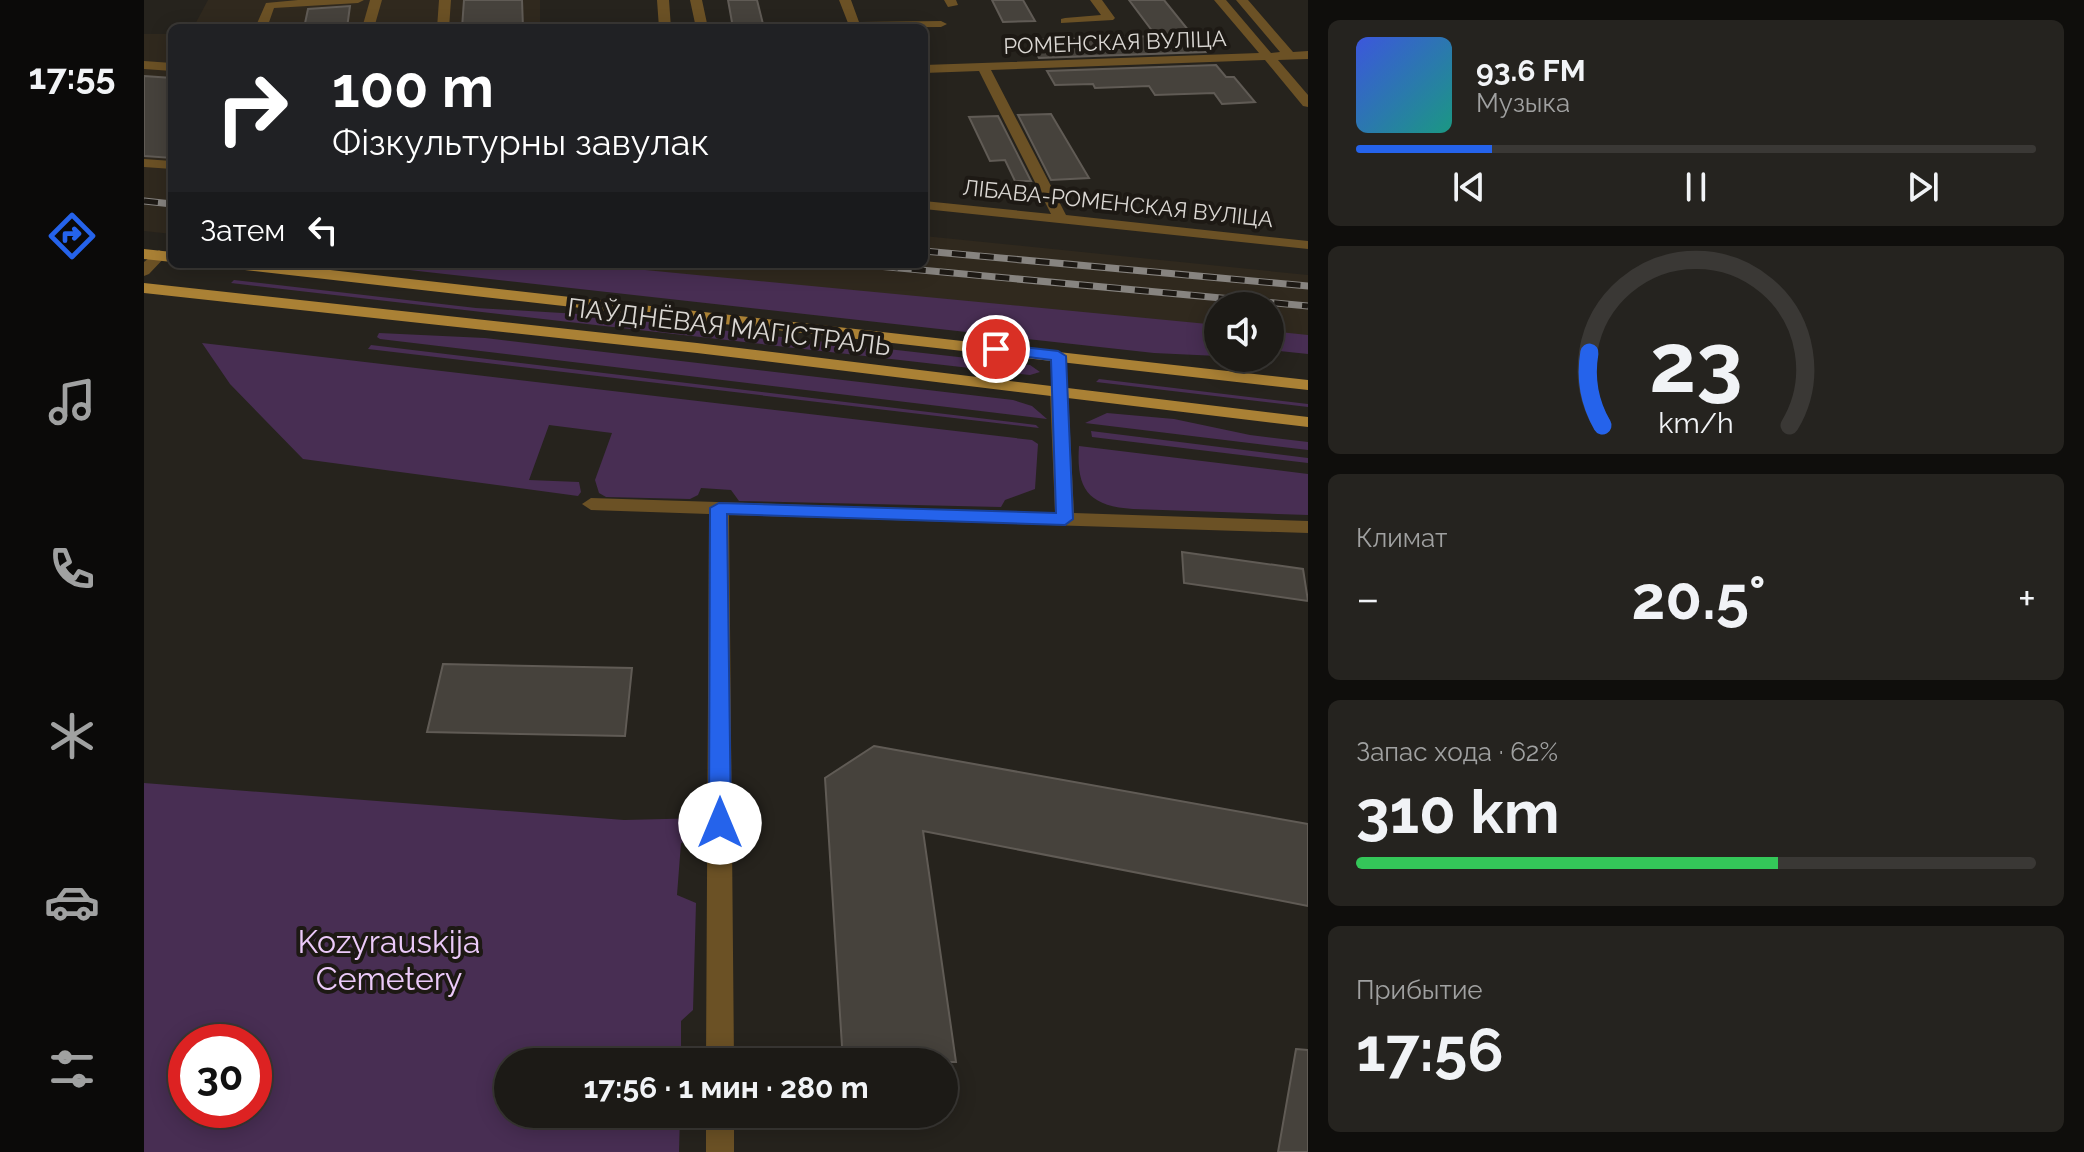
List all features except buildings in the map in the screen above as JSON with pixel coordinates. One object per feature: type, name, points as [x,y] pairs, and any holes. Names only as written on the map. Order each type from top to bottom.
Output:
[{"type":"main road","name":"ПАЎДНЁВАЯ МАГІСТРАЛЬ","points":[[272,268],[1308,385]]},
{"type":"main road","name":"ПАЎДНЁВАЯ МАГІСТРАЛЬ","points":[[144,288],[697,348],[1308,422]]},
{"type":"main road","points":[[1058,356],[1059,392]]},
{"type":"street","points":[[256,0],[270,5],[358,0]]},
{"type":"street","points":[[369,24],[376,0]]},
{"type":"street","points":[[443,24],[445,0]]},
{"type":"street","points":[[663,0],[665,24]]},
{"type":"street","points":[[696,0],[701,24]]},
{"type":"street","points":[[845,0],[854,24]]},
{"type":"street","points":[[1065,21],[1109,18],[1096,0]]},
{"type":"street","points":[[1220,0],[1308,103]]},
{"type":"street","points":[[1242,0],[1290,56]]},
{"type":"street","points":[[263,24],[270,5]]},
{"type":"street","points":[[928,24],[941,24]]},
{"type":"street","name":"РОМЕНСКАЯ ВУЛІЦА","points":[[928,69],[1308,55]]},
{"type":"street","points":[[144,65],[168,67]]},
{"type":"street","points":[[983,67],[1060,217]]},
{"type":"street","points":[[144,163],[168,165]]},
{"type":"street","name":"ЛІБАВА-РОМЕНСКАЯ ВУЛІЦА","points":[[928,205],[1308,245]]},
{"type":"street","points":[[144,271],[158,255]]},
{"type":"street","points":[[1059,392],[1065,519]]},
{"type":"street","points":[[591,504],[1308,527]]},
{"type":"street","points":[[719,508],[720,1048]]},
{"type":"street","points":[[720,1128],[720,1152]]},
{"type":"shaded area","points":[[208,0],[540,0],[540,24],[195,24]]},
{"type":"shaded area","points":[[144,34],[168,34],[168,234],[144,231]]},
{"type":"shaded area","points":[[928,236],[1308,275],[1308,347],[1284,344],[1284,292],[1204,292],[1204,336],[510,268],[928,268]]},
{"type":"green space","points":[[391,268],[625,268],[1204,324],[1204,355],[1154,353]]},
{"type":"green space","points":[[234,280],[476,308],[579,314],[1030,365],[1040,372],[1030,375],[231,283]]},
{"type":"green space","points":[[1284,332],[1308,335],[1308,354],[1284,351]]},
{"type":"green space","points":[[379,333],[485,338],[1013,400],[1032,406],[1047,419],[380,339],[377,337]]},
{"type":"green space","points":[[202,343],[1032,440],[1038,444],[1035,489],[1005,500],[1001,507],[739,501],[731,490],[701,488],[698,495],[690,499],[606,497],[599,493],[595,480],[612,433],[549,425],[529,480],[579,482],[581,492],[578,496],[303,459],[230,384]]},
{"type":"green space","points":[[371,345],[1036,425],[1039,428],[368,349]]},
{"type":"green space","points":[[1099,379],[1308,404],[1308,407],[1096,382]]},
{"type":"green space","points":[[1107,413],[1174,419],[1250,435],[1308,442],[1308,450],[1085,423]]},
{"type":"green space","points":[[1091,431],[1308,458],[1308,463],[1092,437]]},
{"type":"green space","points":[[1079,446],[1308,474],[1308,515],[1133,509],[1105,504],[1095,499],[1083,484]]},
{"type":"green space","name":"Kozyrauskija Cemetery","points":[[144,783],[624,820],[706,818],[704,837],[681,843],[677,895],[696,903],[693,1010],[681,1021],[681,1048],[494,1048],[494,1128],[680,1128],[679,1152],[144,1152]]},
{"type":"railway","points":[[144,201],[168,204]]},
{"type":"railway","points":[[928,251],[1308,286]]},
{"type":"railway","points":[[899,268],[1308,306]]},
{"type":"route","points":[[720,823],[719,508],[1065,519],[1058,356],[996,349]]}]
